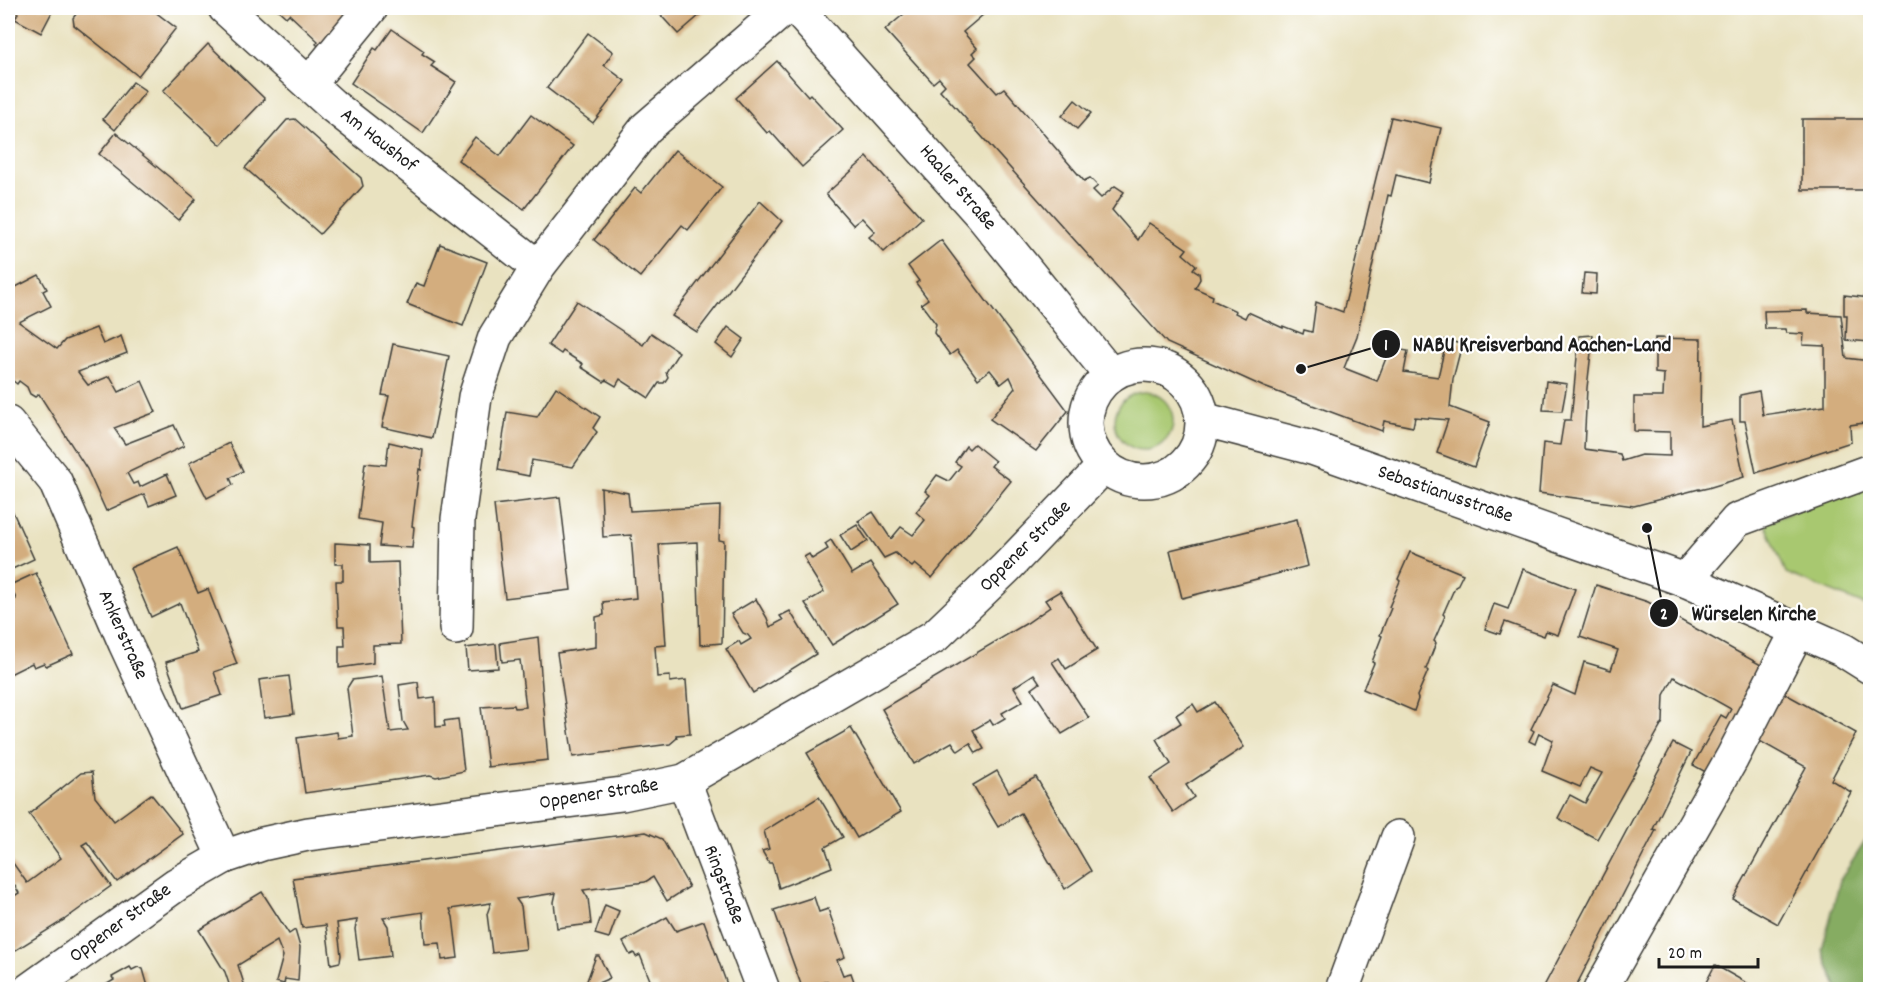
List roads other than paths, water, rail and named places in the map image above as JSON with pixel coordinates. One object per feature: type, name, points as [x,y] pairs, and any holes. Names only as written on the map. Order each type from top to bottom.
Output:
[{"type":"street","name":"Am Haushof","points":[[225,8],[333,106],[538,267]]},
{"type":"street","points":[[309,84],[371,8]]},
{"type":"street","points":[[456,628],[458,519],[475,397],[495,337],[538,267],[646,128],[785,8]]},
{"type":"street","name":"Haaler Straße","points":[[796,8],[983,217],[1111,375]]},
{"type":"street","points":[[1144,364],[1161,367],[1177,375],[1190,387],[1198,402],[1202,419],[1200,439],[1191,457],[1177,471],[1160,480],[1140,482],[1120,477],[1104,466],[1093,452],[1087,436],[1086,419],[1089,402],[1098,387],[1111,375],[1127,367],[1144,364]]},
{"type":"street","name":"Sebastianusstraße","points":[[1202,419],[1312,448],[1685,580],[1843,650],[1870,667]]},
{"type":"street","name":"Ankerstraße","points":[[8,423],[55,481],[125,643],[224,857]]},
{"type":"street","name":"Oppener Straße","points":[[29,990],[177,884],[224,857],[262,844],[308,834],[622,794],[684,781],[935,636],[1014,561],[1104,466]]},
{"type":"street","points":[[1685,580],[1737,520],[1870,471]]},
{"type":"street","points":[[1600,990],[1732,758],[1798,630]]},
{"type":"street","name":"Ringstraße","points":[[684,781],[764,990]]},
{"type":"street","points":[[1342,990],[1398,837]]},
{"type":"place","name":"NABU Kreisverband Aachen-Land","points":[[1301,369]]},
{"type":"place","name":"Würselen Kirche","points":[[1647,528]]}]
